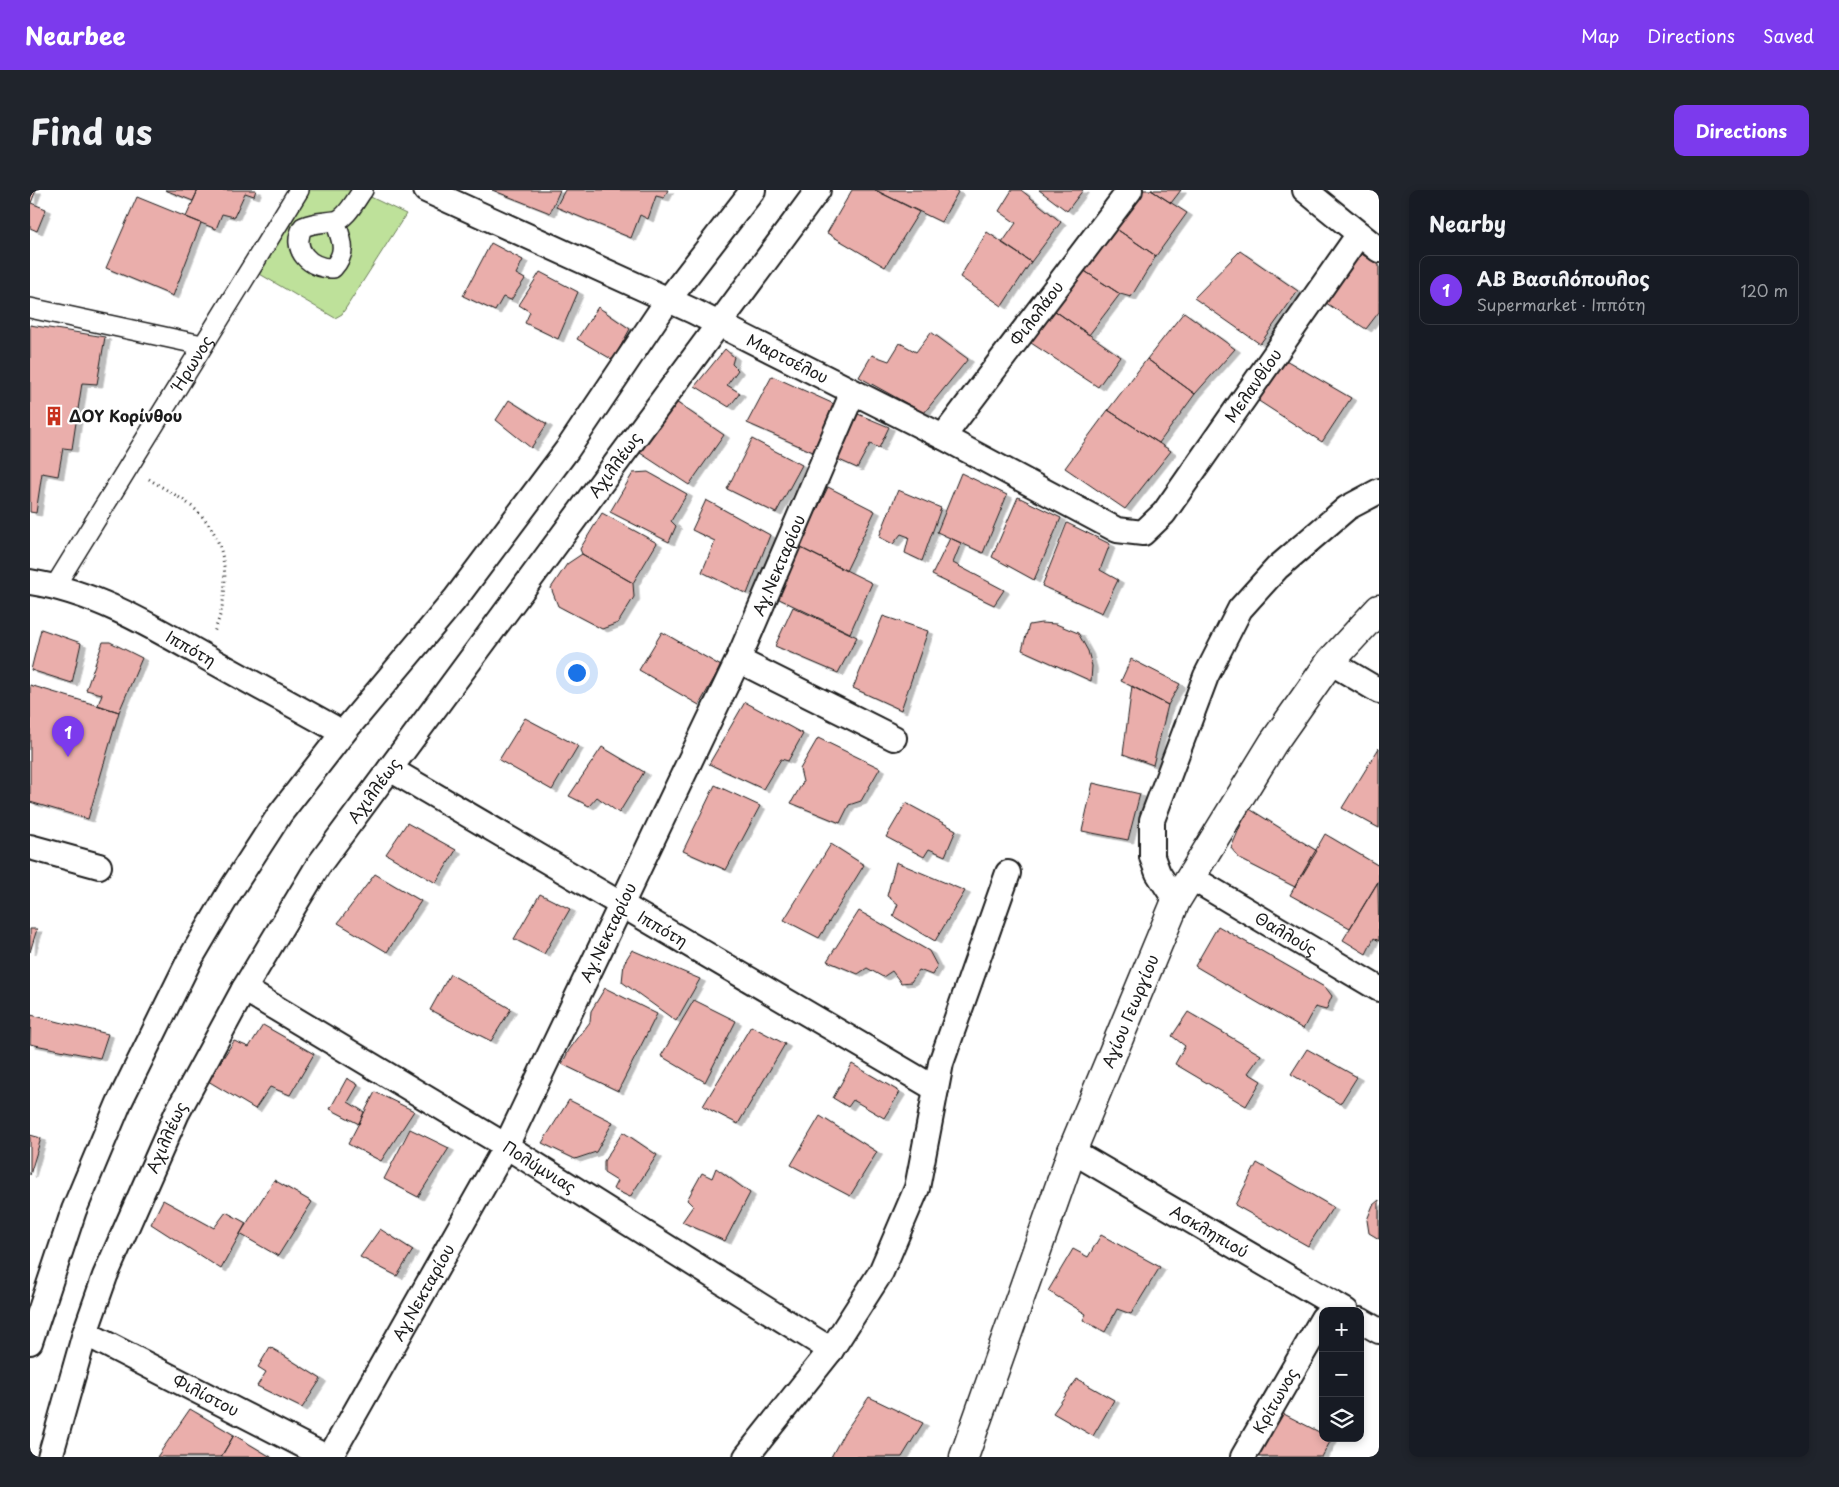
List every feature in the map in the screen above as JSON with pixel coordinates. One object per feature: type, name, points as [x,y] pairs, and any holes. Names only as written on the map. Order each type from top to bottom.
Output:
[{"type":"street","name":"Ήρωνος","points":[[55,586],[299,190]]},
{"type":"street","points":[[335,221],[342,218],[363,190]]},
{"type":"street","points":[[30,1342],[74,1210],[119,1103],[171,996],[232,888],[280,814],[343,733],[462,590],[567,450],[668,300],[753,190]]},
{"type":"street","name":"Αχιλλέως","points":[[50,1457],[85,1333],[109,1267],[177,1112],[244,989],[318,866],[818,190]]},
{"type":"street","name":"Φιλολάου","points":[[943,436],[1130,190]]},
{"type":"street","points":[[1305,190],[1379,250]]},
{"type":"street","name":"Μαρτσέλου","points":[[437,192],[719,324],[943,436],[1117,530],[1143,533]]},
{"type":"street","name":"Μελανθίου","points":[[1143,533],[1164,513],[1358,234]]},
{"type":"street","points":[[30,308],[202,345]]},
{"type":"street","name":"Αγ.Νεκταρίου","points":[[330,1457],[506,1146],[738,660],[853,392]]},
{"type":"street","points":[[1176,902],[1158,873],[1152,858],[1152,820],[1206,676],[1240,609],[1277,568],[1347,508],[1379,491]]},
{"type":"street","name":"Ιππότη","points":[[30,582],[55,586],[98,600],[151,625],[343,733]]},
{"type":"street","name":"Αγίου Γεωργίου","points":[[964,1457],[1072,1151],[1176,902],[1273,743],[1330,662],[1379,609]]},
{"type":"street","points":[[738,660],[894,738]]},
{"type":"street","points":[[1330,662],[1379,691]]},
{"type":"street","name":"Ιππότη","points":[[390,769],[936,1089]]},
{"type":"street","points":[[30,847],[99,866]]},
{"type":"street","points":[[746,1457],[831,1350],[881,1272],[917,1188],[941,1063],[1008,873]]},
{"type":"street","name":"Θαλλούς","points":[[1192,878],[1379,990]]},
{"type":"street","name":"Πολύμνιας","points":[[244,989],[506,1146],[831,1350]]},
{"type":"street","name":"Ασκληπιού","points":[[1072,1151],[1327,1307]]},
{"type":"street","points":[[1364,1322],[1379,1331]]},
{"type":"street","name":"Κρίτωνος","points":[[1243,1457],[1319,1331]]},
{"type":"street","name":"Φιλίστου","points":[[85,1333],[326,1457]]},
{"type":"path","points":[[128,467],[197,510],[216,532],[224,563],[224,592],[217,626],[204,656]]},
{"type":"green space","points":[[309,190],[356,190],[406,214],[342,314],[335,318],[258,273]]},
{"type":"building","points":[[30,190],[36,190],[31,203],[46,209],[37,231],[30,228]]},
{"type":"building","points":[[165,190],[198,190],[193,201]]},
{"type":"building","points":[[198,190],[256,190],[254,196],[245,193],[234,217],[222,214],[216,229],[186,217]]},
{"type":"building","points":[[492,190],[560,190],[550,213]]},
{"type":"building","points":[[565,190],[668,190],[664,198],[656,196],[648,219],[640,215],[631,238],[556,207]]},
{"type":"building","points":[[852,190],[875,190],[919,212],[885,267],[827,233]]},
{"type":"building","points":[[875,190],[955,190],[958,192],[941,222]]},
{"type":"building","points":[[1012,190],[1021,190],[1061,222],[1031,262],[1002,243],[1016,223],[999,211]]},
{"type":"building","points":[[1039,190],[1083,190],[1067,211]]},
{"type":"building","points":[[1142,190],[1151,190],[1187,213],[1156,256],[1115,228]]},
{"type":"building","points":[[1151,190],[1181,190],[1171,203]]},
{"type":"building","points":[[137,197],[201,223],[173,296],[106,268]]},
{"type":"building","points":[[1115,228],[1156,256],[1131,297],[1120,294],[1083,270]]},
{"type":"building","points":[[987,232],[1031,262],[1002,306],[960,277]]},
{"type":"building","points":[[491,243],[523,260],[516,274],[525,279],[511,300],[503,297],[495,311],[463,296]]},
{"type":"building","points":[[1240,251],[1298,291],[1260,344],[1194,298]]},
{"type":"building","points":[[1360,253],[1379,265],[1379,312],[1366,329],[1326,303]]},
{"type":"building","points":[[1083,270],[1120,294],[1089,335],[1051,308]]},
{"type":"building","points":[[540,272],[578,292],[558,339],[525,323],[530,312],[519,305]]},
{"type":"building","points":[[598,307],[630,329],[613,360],[577,339]]},
{"type":"building","points":[[1051,308],[1120,356],[1098,387],[1028,341]]},
{"type":"building","points":[[1184,312],[1235,349],[1195,394],[1147,359]]},
{"type":"building","name":"ΔΟΥ Κορίνθου","points":[[30,325],[105,337],[97,384],[82,383],[72,449],[63,448],[58,476],[42,473],[36,513],[30,512]]},
{"type":"building","points":[[931,332],[968,359],[924,413],[859,377],[872,355],[889,361],[900,343],[916,352]]},
{"type":"building","points":[[725,349],[734,357],[732,364],[738,370],[727,385],[740,393],[729,407],[695,386]]},
{"type":"building","points":[[1147,359],[1195,394],[1159,443],[1108,410]]},
{"type":"building","points":[[1284,359],[1351,398],[1322,442],[1254,398]]},
{"type":"building","points":[[772,376],[834,404],[813,452],[747,423]]},
{"type":"building","points":[[509,400],[547,424],[531,448],[496,420]]},
{"type":"building","points":[[673,400],[724,435],[689,485],[634,449]]},
{"type":"building","points":[[1108,410],[1171,451],[1125,509],[1065,468]]},
{"type":"building","points":[[858,414],[889,427],[879,448],[870,444],[857,468],[837,459]]},
{"type":"building","points":[[752,439],[802,465],[776,513],[727,489]]},
{"type":"building","points":[[648,472],[687,494],[671,521],[676,526],[669,542],[610,512],[633,473]]},
{"type":"building","points":[[961,473],[1007,495],[983,553],[937,532]]},
{"type":"building","points":[[828,487],[875,511],[846,571],[799,547]]},
{"type":"building","points":[[898,490],[941,508],[922,561],[905,553],[909,537],[901,534],[893,544],[879,537]]},
{"type":"building","points":[[1018,497],[1061,518],[1034,580],[992,557]]},
{"type":"building","points":[[706,500],[770,535],[747,594],[702,572],[715,541],[692,530]]},
{"type":"building","points":[[602,513],[657,543],[633,583],[582,554],[580,549]]},
{"type":"building","points":[[1067,523],[1110,544],[1100,570],[1118,580],[1102,613],[1042,586]]},
{"type":"building","points":[[950,538],[961,543],[953,563],[1004,590],[994,605],[932,575]]},
{"type":"building","points":[[799,547],[872,583],[850,633],[775,597]]},
{"type":"building","points":[[582,554],[633,583],[634,597],[618,623],[602,629],[558,606],[551,588],[567,564]]},
{"type":"building","points":[[793,607],[857,637],[838,673],[775,646]]},
{"type":"building","points":[[883,616],[928,631],[901,710],[853,688]]},
{"type":"building","points":[[1041,623],[1056,624],[1078,633],[1088,651],[1092,666],[1091,681],[1022,650],[1029,625]]},
{"type":"building","points":[[41,629],[81,643],[72,683],[31,670]]},
{"type":"building","points":[[662,632],[721,666],[699,705],[639,670]]},
{"type":"building","points":[[103,642],[110,642],[142,658],[119,712],[98,705],[102,694],[86,690]]},
{"type":"building","points":[[1131,659],[1180,684],[1168,705],[1121,681]]},
{"type":"building","points":[[30,685],[119,712],[88,819],[30,802]]},
{"type":"building","points":[[1132,686],[1168,705],[1153,765],[1123,754]]},
{"type":"building","points":[[745,702],[803,734],[788,761],[781,759],[763,789],[709,764]]},
{"type":"building","points":[[525,718],[578,746],[552,790],[499,760]]},
{"type":"building","points":[[818,738],[880,768],[861,801],[849,805],[840,823],[791,803],[803,782],[800,769]]},
{"type":"building","points":[[602,747],[644,772],[619,813],[597,797],[589,806],[569,796]]},
{"type":"building","points":[[1379,748],[1379,828],[1342,808]]},
{"type":"building","points":[[1093,783],[1140,794],[1128,840],[1082,831]]},
{"type":"building","points":[[715,785],[760,806],[726,870],[683,851]]},
{"type":"building","points":[[906,803],[956,830],[945,856],[929,849],[924,857],[886,837]]},
{"type":"building","points":[[1248,808],[1317,851],[1295,887],[1240,859],[1231,848]]},
{"type":"building","points":[[407,823],[456,850],[436,883],[386,854]]},
{"type":"building","points":[[1325,834],[1379,866],[1379,880],[1350,928],[1290,895]]},
{"type":"building","points":[[831,844],[864,865],[819,938],[784,920]]},
{"type":"building","points":[[896,862],[965,891],[935,941],[893,916],[898,904],[887,896]]},
{"type":"building","points":[[375,874],[421,901],[387,952],[338,923]]},
{"type":"building","points":[[1378,882],[1379,941],[1374,938],[1366,954],[1343,940]]},
{"type":"building","points":[[540,894],[570,909],[544,954],[514,939]]},
{"type":"building","points":[[859,911],[929,951],[937,966],[932,975],[919,970],[911,982],[901,983],[892,971],[883,977],[867,968],[858,974],[827,961]]},
{"type":"building","points":[[1218,926],[1326,988],[1332,996],[1326,1010],[1315,1007],[1303,1029],[1195,966]]},
{"type":"building","points":[[30,929],[37,929],[30,952]]},
{"type":"building","points":[[632,950],[700,979],[676,1021],[622,982],[624,963]]},
{"type":"building","points":[[450,974],[511,1009],[491,1041],[430,1010]]},
{"type":"building","points":[[605,988],[657,1014],[618,1091],[562,1064],[569,1050],[590,1022],[591,1011]]},
{"type":"building","points":[[694,1000],[736,1021],[705,1082],[661,1056]]},
{"type":"building","points":[[1188,1012],[1261,1055],[1248,1073],[1261,1081],[1246,1106],[1175,1064],[1185,1046],[1172,1036]]},
{"type":"building","points":[[31,1015],[108,1034],[100,1058],[30,1044]]},
{"type":"building","points":[[263,1025],[314,1054],[290,1095],[270,1087],[255,1109],[208,1081],[234,1041],[249,1047]]},
{"type":"building","points":[[751,1026],[785,1044],[738,1124],[703,1106]]},
{"type":"building","points":[[1307,1049],[1357,1077],[1340,1104],[1291,1074]]},
{"type":"building","points":[[852,1064],[900,1092],[884,1118],[853,1100],[848,1107],[833,1098]]},
{"type":"building","points":[[347,1078],[358,1085],[348,1102],[364,1112],[359,1124],[330,1109]]},
{"type":"building","points":[[375,1092],[414,1111],[381,1161],[348,1144]]},
{"type":"building","points":[[569,1100],[613,1122],[596,1152],[575,1159],[542,1143]]},
{"type":"building","points":[[820,1116],[877,1152],[850,1196],[791,1165]]},
{"type":"building","points":[[410,1129],[449,1148],[418,1197],[384,1179]]},
{"type":"building","points":[[623,1132],[657,1155],[630,1197],[613,1189],[617,1181],[604,1173],[604,1161]]},
{"type":"building","points":[[30,1135],[41,1138],[30,1175]]},
{"type":"building","points":[[1257,1163],[1333,1207],[1308,1246],[1235,1205]]},
{"type":"building","points":[[716,1168],[750,1193],[725,1241],[682,1222],[693,1206],[687,1200],[702,1173],[712,1178]]},
{"type":"building","points":[[274,1180],[312,1202],[278,1256],[240,1234]]},
{"type":"building","points":[[163,1200],[214,1228],[226,1212],[246,1223],[221,1269],[151,1224]]},
{"type":"building","points":[[1379,1200],[1379,1239],[1369,1233],[1367,1220],[1373,1205]]},
{"type":"building","points":[[380,1229],[413,1250],[397,1276],[360,1257]]},
{"type":"building","points":[[1101,1235],[1160,1267],[1131,1314],[1117,1309],[1105,1332],[1083,1320],[1086,1314],[1048,1291],[1073,1249],[1088,1257]]},
{"type":"building","points":[[270,1347],[321,1379],[302,1408],[257,1386],[266,1372],[258,1367]]},
{"type":"building","points":[[1077,1379],[1114,1400],[1093,1436],[1053,1413]]},
{"type":"building","points":[[869,1397],[923,1423],[902,1457],[831,1457],[844,1433]]},
{"type":"building","points":[[190,1409],[234,1435],[221,1457],[157,1457]]},
{"type":"building","points":[[1280,1412],[1319,1432],[1319,1442],[1330,1442],[1322,1457],[1255,1457]]},
{"type":"building","points":[[234,1435],[271,1457],[221,1457]]},
{"type":"place","name":"ΔΟΥ Κορίνθου","points":[[54,416]]},
{"type":"place","name":"ΑΒ Βασιλόπουλος","points":[[68,757]]}]
